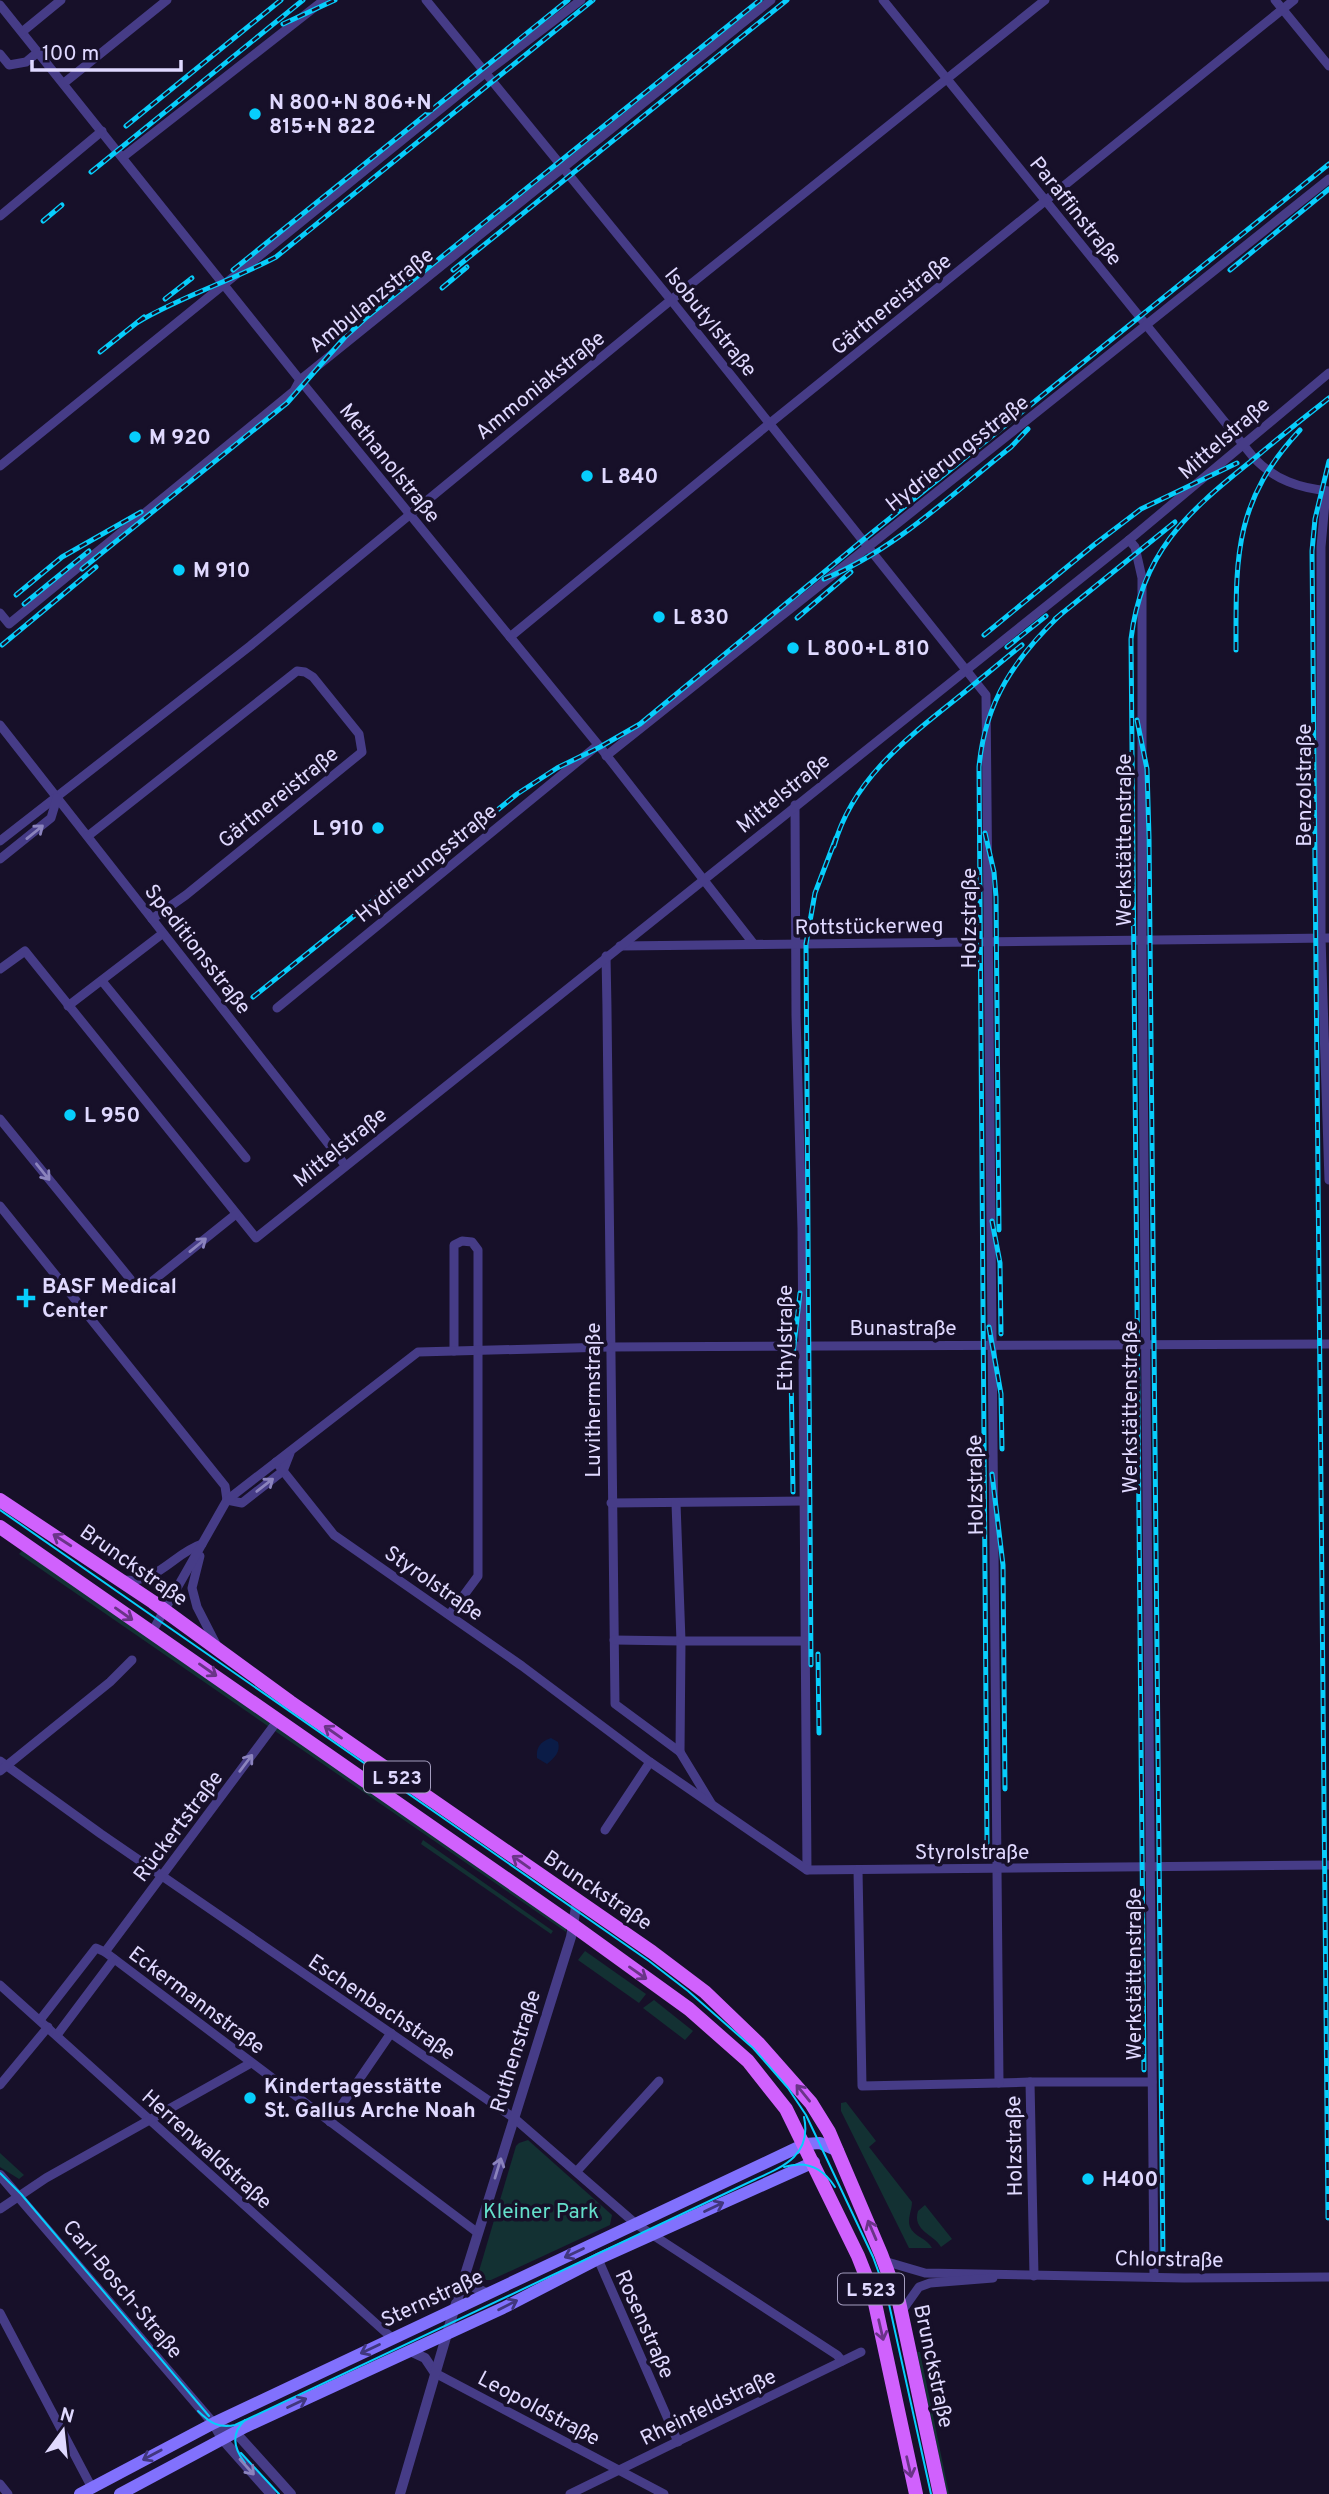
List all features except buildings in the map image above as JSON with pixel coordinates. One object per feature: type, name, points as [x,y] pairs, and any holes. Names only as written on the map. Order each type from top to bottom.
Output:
[{"type":"main road","name":"Brunckstraße","points":[[0,1500],[164,1610],[652,1952],[705,1992],[776,2061],[811,2103],[838,2151],[884,2261],[902,2311],[940,2494]]},
{"type":"main road","name":"Brunckstraße","points":[[0,1527],[574,1926],[689,2009],[748,2061],[786,2109],[842,2220],[873,2294],[916,2494]]},
{"type":"main road","points":[[804,2144],[820,2143],[838,2151]]},
{"type":"main road","name":"Sternstraße","points":[[79,2494],[212,2423],[804,2144]]},
{"type":"main road","name":"Sternstraße","points":[[122,2494],[236,2433],[447,2334],[598,2259],[814,2162]]},
{"type":"street","points":[[22,32],[61,0]]},
{"type":"street","points":[[64,83],[167,0]]},
{"type":"street","points":[[123,157],[324,0]]},
{"type":"street","name":"Isobutylstraße","points":[[426,0],[671,300],[964,669]]},
{"type":"street","points":[[0,466],[485,73],[581,0]]},
{"type":"street","name":"Ambulanzstraße","points":[[0,613],[9,624],[294,391],[300,380],[771,0]]},
{"type":"street","name":"Paraffinstraße","points":[[883,0],[1241,444]]},
{"type":"street","name":"Ammoniakstraße","points":[[0,841],[250,646],[671,300],[1045,0]]},
{"type":"street","points":[[1275,0],[1329,66]]},
{"type":"street","name":"Gärtnereistraße","points":[[510,637],[1294,0]]},
{"type":"street","name":"Methanolstraße","points":[[0,5],[4,17],[22,32],[64,83],[300,380],[598,745],[752,943]]},
{"type":"street","points":[[0,54],[9,65],[26,62],[38,52]]},
{"type":"street","points":[[0,216],[102,131]]},
{"type":"street","name":"Hydrierungsstraße","points":[[606,755],[1329,179]]},
{"type":"street","name":"Mittelstraße","points":[[236,1214],[256,1238],[964,669],[1129,540],[1329,373]]},
{"type":"street","name":"Benzolstraße","points":[[1241,444],[1267,472],[1277,478],[1295,485],[1327,491],[1321,547],[1329,1180]]},
{"type":"street","name":"Werkstättenstraße","points":[[1129,540],[1135,547],[1142,578],[1142,941],[1154,2277]]},
{"type":"street","name":"Holzstraße","points":[[964,669],[986,695],[986,942],[999,2083],[1031,2082],[1034,2276]]},
{"type":"street","name":"Gärtnereistraße","points":[[88,836],[297,671],[306,672],[313,677],[359,734],[362,752],[186,895],[152,919]]},
{"type":"street","name":"Speditionsstraße","points":[[1,727],[58,796],[162,934],[345,1164]]},
{"type":"street","name":"Hydrierungsstraße","points":[[277,1009],[598,745]]},
{"type":"street","name":"Ammoniakstraße","points":[[2,856],[51,818],[58,796]]},
{"type":"street","name":"Ethylstraße","points":[[795,805],[807,1870]]},
{"type":"street","points":[[68,1006],[162,934]]},
{"type":"street","name":"Rottstückerweg","points":[[619,946],[1325,938]]},
{"type":"street","points":[[0,969],[24,951],[236,1214],[140,1291],[0,1119]]},
{"type":"street","name":"Luvithermstraße","points":[[606,956],[615,1704],[680,1752],[711,1803]]},
{"type":"street","points":[[102,981],[246,1158]]},
{"type":"street","points":[[0,1206],[225,1486],[227,1500]]},
{"type":"street","points":[[450,1614],[478,1576],[478,1251],[471,1242],[462,1241],[454,1245],[454,1350]]},
{"type":"street","name":"Bunastraße","points":[[477,1350],[1329,1344]]},
{"type":"street","points":[[152,1632],[227,1500],[418,1352],[477,1350]]},
{"type":"street","points":[[227,1500],[243,1503],[283,1471],[290,1451]]},
{"type":"street","name":"Styrolstraße","points":[[276,1462],[334,1535],[450,1614],[650,1762]]},
{"type":"street","points":[[611,1503],[803,1501]]},
{"type":"street","points":[[676,1503],[681,1641],[680,1752]]},
{"type":"street","points":[[118,1579],[134,1580],[153,1574],[167,1567],[186,1550],[202,1544]]},
{"type":"street","points":[[202,1544],[192,1588],[197,1607],[219,1651]]},
{"type":"street","points":[[614,1640],[804,1642]]},
{"type":"street","points":[[2,1766],[110,1682],[132,1660]]},
{"type":"street","name":"Rückertstraße","points":[[40,2020],[162,1877],[278,1720]]},
{"type":"street","points":[[605,1830],[650,1762],[807,1870]]},
{"type":"street","name":"Eschenbachstraße","points":[[2,1766],[514,2118],[636,2224],[842,2361]]},
{"type":"street","name":"Styrolstraße","points":[[807,1870],[1329,1865]]},
{"type":"street","points":[[858,1870],[862,2086],[999,2083]]},
{"type":"street","name":"Ruthenstraße","points":[[400,2494],[454,2310],[574,1926],[577,1901]]},
{"type":"street","name":"Eckermannstraße","points":[[100,1950],[478,2234]]},
{"type":"street","points":[[57,2035],[114,1959]]},
{"type":"street","name":"Herrenwaldstraße","points":[[0,1985],[392,2338]]},
{"type":"street","points":[[0,2085],[48,2027]]},
{"type":"street","points":[[330,2122],[391,2033]]},
{"type":"street","points":[[0,2208],[46,2178],[251,2063]]},
{"type":"street","points":[[576,2171],[659,2081]]},
{"type":"street","points":[[1031,2082],[1152,2082]]},
{"type":"street","name":"Carl-Bosch-Straße","points":[[2,2177],[271,2494]]},
{"type":"street","name":"Rosenstraße","points":[[598,2259],[678,2442]]},
{"type":"street","points":[[884,2261],[925,2273],[974,2276]]},
{"type":"street","points":[[465,2276],[474,2287],[488,2294]]},
{"type":"street","points":[[902,2311],[919,2287],[974,2276]]},
{"type":"street","name":"Chlorstraße","points":[[974,2276],[1329,2277]]},
{"type":"street","points":[[0,2313],[92,2488]]},
{"type":"street","points":[[410,2351],[425,2358],[435,2373]]},
{"type":"street","name":"Rheinfeldstraße","points":[[570,2494],[861,2352]]},
{"type":"street","name":"Leopoldstraße","points":[[435,2373],[664,2494]]},
{"type":"street","name":"Carl-Bosch-Straße","points":[[212,2423],[236,2433],[291,2494]]},
{"type":"street","points":[[0,2484],[8,2494]]},
{"type":"green space","points":[[24,1549],[566,1927],[566,1932],[19,1554]]},
{"type":"green space","points":[[423,1840],[553,1931],[551,1934],[421,1844]]},
{"type":"green space","points":[[585,1951],[646,1994],[639,2003],[578,1960]]},
{"type":"green space","points":[[654,2000],[693,2031],[685,2040],[643,2008]]},
{"type":"green space","points":[[846,2102],[876,2141],[869,2147],[912,2202],[910,2227],[932,2248],[909,2248],[841,2111],[841,2103]]},
{"type":"green space","name":"Kleiner Park","points":[[528,2140],[612,2215],[610,2225],[486,2280],[479,2271],[516,2146]]},
{"type":"green space","points":[[0,2153],[24,2175],[19,2179],[0,2167]]},
{"type":"green space","points":[[925,2205],[952,2239],[941,2247],[918,2223],[918,2211]]},
{"type":"green space","points":[[917,2352],[920,2352],[949,2494],[947,2494]]},
{"type":"water","points":[[551,1738],[558,1742],[559,1749],[547,1764],[537,1758],[537,1751],[541,1743]]},
{"type":"tram line","points":[[0,1510],[649,1961],[753,2048],[788,2088],[806,2115],[873,2257],[887,2295],[931,2494]]},
{"type":"tram line","points":[[198,2411],[215,2424],[235,2425],[767,2174],[794,2157],[800,2149],[804,2140],[804,2117]]},
{"type":"tram line","points":[[784,2167],[800,2164],[813,2167],[825,2175],[835,2187]]},
{"type":"tram line","points":[[0,2173],[21,2194],[209,2416]]},
{"type":"tram line","points":[[245,2420],[237,2431],[235,2442],[245,2463]]},
{"type":"tram line","points":[[241,2453],[279,2494]]},
{"type":"railway","points":[[126,126],[281,0]]},
{"type":"railway","points":[[91,172],[303,0]]},
{"type":"railway","points":[[283,24],[335,0]]},
{"type":"railway","points":[[233,270],[568,0]]},
{"type":"railway","points":[[138,322],[276,257],[593,0]]},
{"type":"railway","points":[[82,569],[287,403],[345,337],[367,317],[760,0]]},
{"type":"railway","points":[[453,270],[787,0]]},
{"type":"railway","points":[[253,997],[380,895],[433,862],[517,794],[557,768],[640,724],[863,540],[1329,164]]},
{"type":"railway","points":[[1230,270],[1329,189]]},
{"type":"railway","points":[[43,221],[62,205]]},
{"type":"railway","points":[[442,288],[467,267]]},
{"type":"railway","points":[[165,299],[192,278]]},
{"type":"railway","points":[[100,352],[144,317]]},
{"type":"railway","points":[[1144,2070],[1131,639],[1136,609],[1145,583],[1170,538],[1206,499],[1329,398]]},
{"type":"railway","points":[[824,579],[850,567],[899,537],[1011,447],[1028,429]]},
{"type":"railway","points":[[1236,650],[1239,559],[1250,507],[1278,456],[1300,430]]},
{"type":"railway","points":[[1328,2218],[1312,551],[1315,519],[1329,461]]},
{"type":"railway","points":[[984,635],[1141,509],[1237,463]]},
{"type":"railway","points":[[16,595],[62,557],[141,512]]},
{"type":"railway","points":[[1055,619],[1175,522]]},
{"type":"railway","points":[[24,604],[89,551]]},
{"type":"railway","points":[[2,645],[96,567]]},
{"type":"railway","points":[[797,618],[851,572]]},
{"type":"railway","points":[[987,1843],[979,767],[988,721],[1005,682],[1030,647],[1062,613]]},
{"type":"railway","points":[[1007,647],[1046,616]]},
{"type":"railway","points":[[834,846],[853,802],[881,765],[915,733],[1022,645]]},
{"type":"railway","points":[[1137,720],[1147,769],[1149,837],[1163,2259]]},
{"type":"railway","points":[[985,833],[994,872],[996,897],[999,1230]]},
{"type":"railway","points":[[811,1665],[806,944],[815,893],[836,838]]},
{"type":"railway","points":[[992,1221],[1000,1263],[1001,1334]]},
{"type":"railway","points":[[793,1492],[791,1371],[800,1293]]},
{"type":"railway","points":[[989,1327],[1001,1394],[1002,1449]]},
{"type":"railway","points":[[992,1474],[1003,1565],[1005,1789]]},
{"type":"railway","points":[[818,1654],[819,1733]]},
{"type":"place","name":"N 800+N 806+N 815+N 822","points":[[255,114]]},
{"type":"place","name":"M 920","points":[[135,437]]},
{"type":"place","name":"L 840","points":[[587,476]]},
{"type":"place","name":"M 910","points":[[179,570]]},
{"type":"place","name":"L 830","points":[[659,617]]},
{"type":"place","name":"L 800+L 810","points":[[793,648]]},
{"type":"place","name":"L 910","points":[[378,828]]},
{"type":"place","name":"L 950","points":[[70,1115]]},
{"type":"place","name":"BASF Medical Center","points":[[26,1298]]},
{"type":"place","name":"Kindertagesstätte St. Gallus Arche Noah","points":[[250,2098]]},
{"type":"place","name":"H400","points":[[1088,2179]]}]
